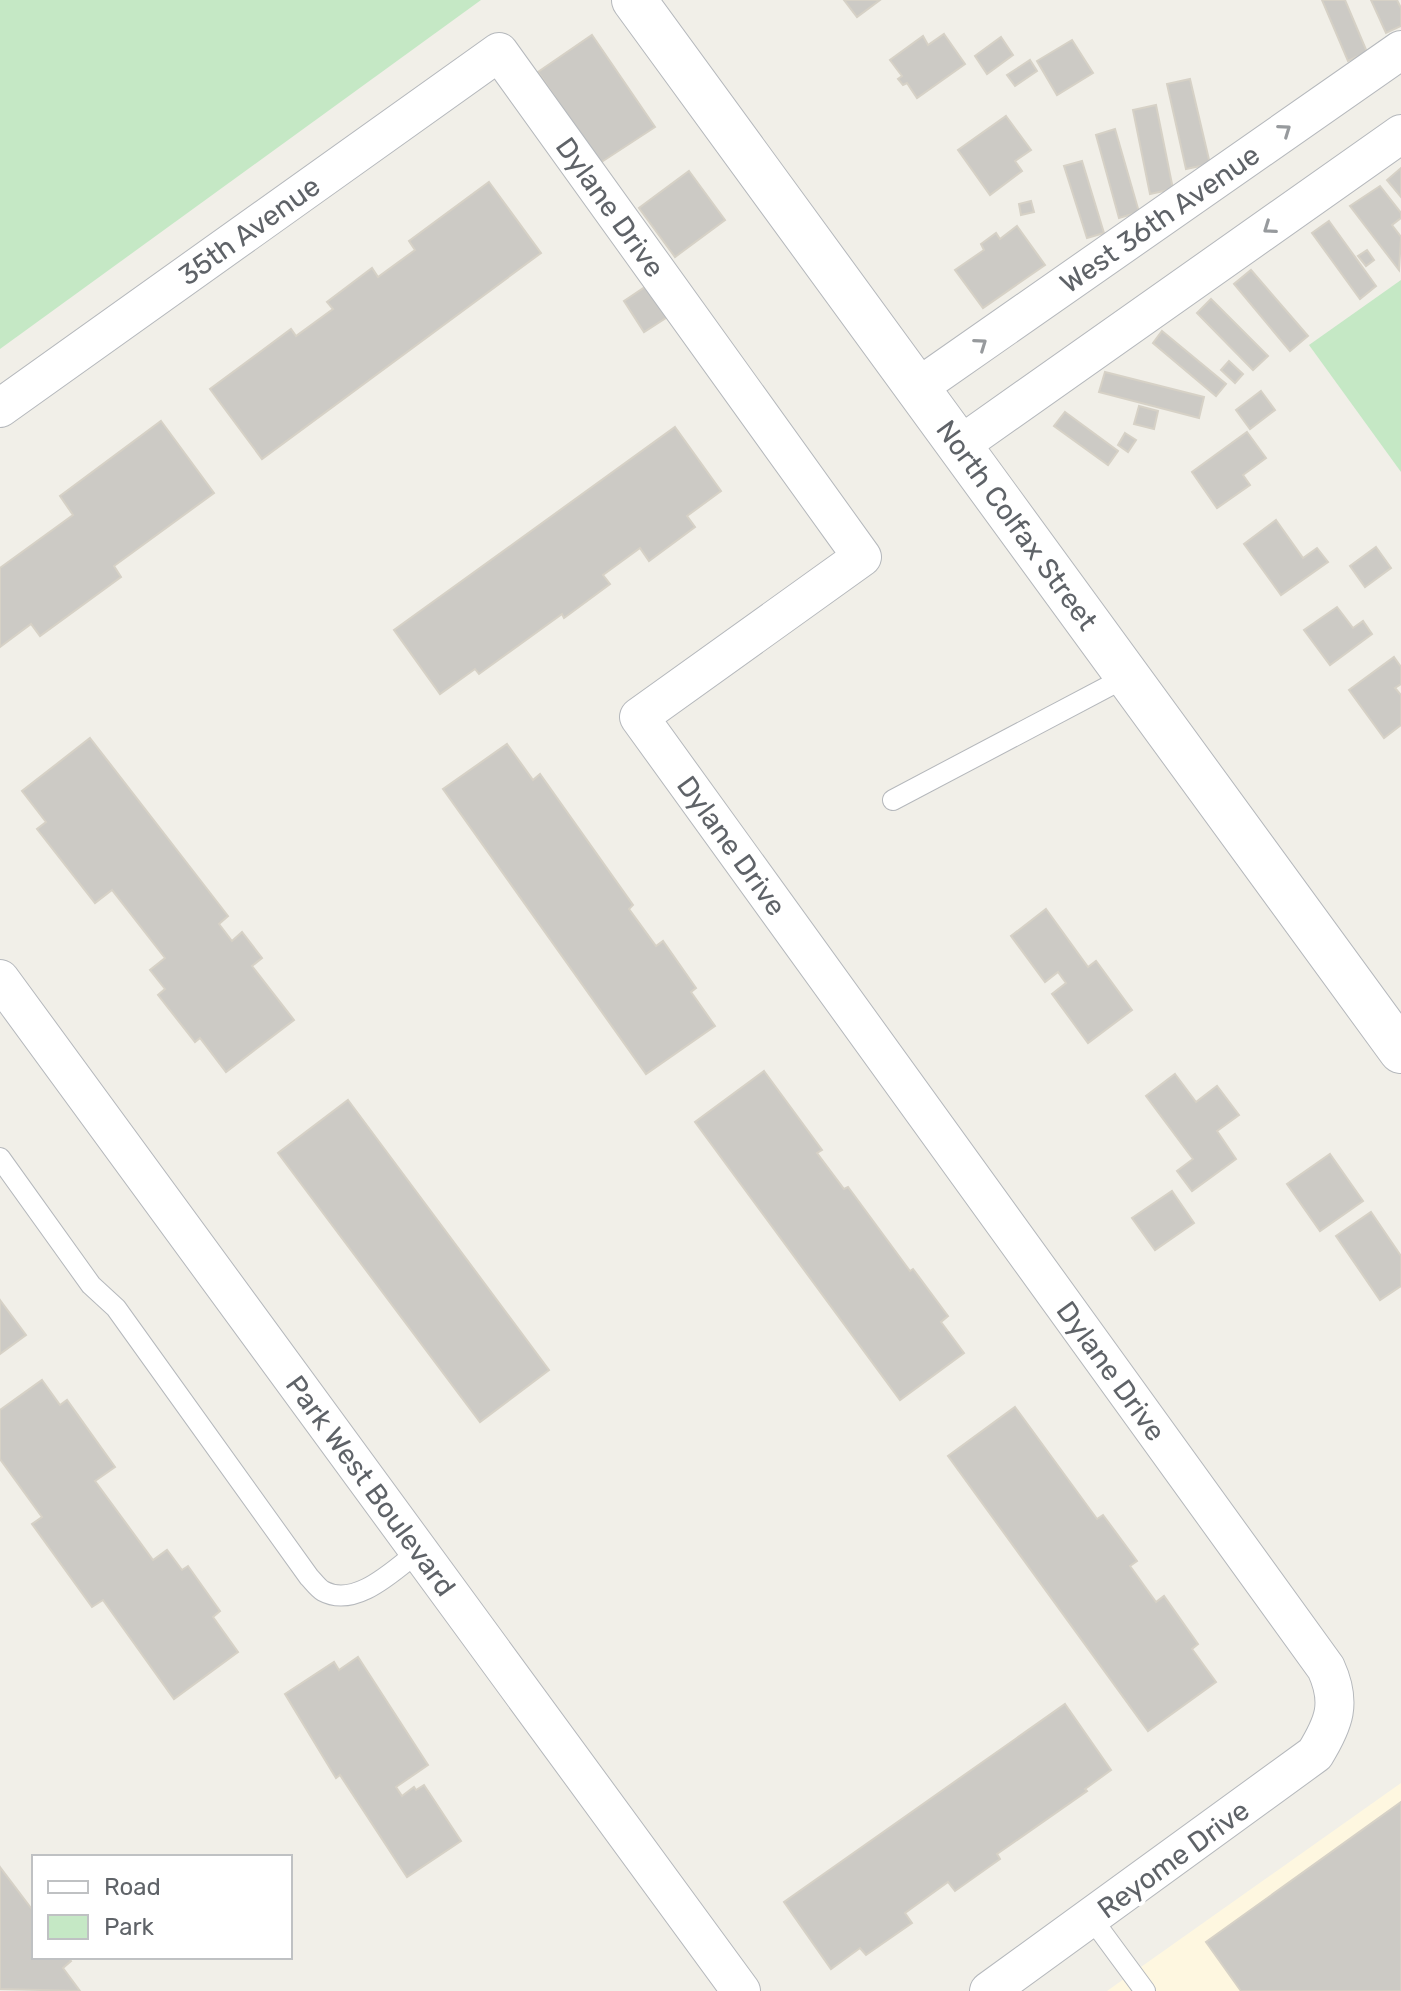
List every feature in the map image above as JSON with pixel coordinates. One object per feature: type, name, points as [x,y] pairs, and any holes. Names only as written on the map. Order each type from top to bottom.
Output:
[{"type":"street","name":"North Colfax Street","points":[[634,0],[1401,1051]]},
{"type":"street","name":"West 36th Avenue","points":[[917,388],[1401,50]]},
{"type":"street","name":"35th Avenue","points":[[0,408],[499,52]]},
{"type":"street","name":"Dylane Drive","points":[[499,52],[862,557],[639,717],[1326,1668],[1335,1693],[1334,1708]]},
{"type":"street","points":[[959,446],[1401,134]]},
{"type":"street","name":"Park West Boulevard","points":[[0,980],[741,1991]]},
{"type":"street","name":"Reyome Drive","points":[[989,1991],[1315,1754],[1332,1727],[1334,1708]]},
{"type":"lane","points":[[893,800],[1128,676]]},
{"type":"lane","points":[[0,1158],[91,1285],[116,1308],[309,1577],[323,1591],[338,1595],[356,1593],[419,1551]]},
{"type":"lane","points":[[1092,1919],[1145,1991]]},
{"type":"shaded area","points":[[1401,1783],[1401,1991],[1107,1991]]},
{"type":"green space","points":[[0,0],[481,0],[0,349]]},
{"type":"green space","points":[[1401,280],[1401,472],[1309,345]]},
{"type":"building","points":[[844,0],[880,0],[857,17]]},
{"type":"building","points":[[1322,0],[1345,0],[1367,52],[1348,61]]},
{"type":"building","points":[[1371,0],[1397,0],[1401,8],[1401,26],[1386,33]]},
{"type":"building","points":[[944,34],[965,64],[917,98],[907,83],[903,85],[898,79],[902,76],[890,60],[923,36],[928,45]]},
{"type":"building","points":[[592,35],[655,127],[600,163],[538,72]]},
{"type":"building","points":[[1001,37],[1013,55],[987,74],[975,56]]},
{"type":"building","points":[[1072,40],[1093,73],[1057,95],[1037,61]]},
{"type":"building","points":[[1030,60],[1037,71],[1015,86],[1007,75]]},
{"type":"building","points":[[1190,79],[1210,164],[1186,169],[1167,84]]},
{"type":"building","points":[[1156,105],[1173,189],[1150,194],[1133,110]]},
{"type":"building","points":[[1006,116],[1031,150],[1015,161],[1022,171],[990,195],[958,150]]},
{"type":"building","points":[[1115,129],[1139,212],[1119,218],[1096,135]]},
{"type":"building","points":[[1082,161],[1104,233],[1087,238],[1064,166]]},
{"type":"building","points":[[1401,168],[1401,197],[1387,180]]},
{"type":"building","points":[[689,171],[725,220],[675,257],[639,208]]},
{"type":"building","points":[[489,182],[541,253],[262,459],[210,389],[291,329],[296,336],[333,309],[327,302],[372,268],[378,277],[415,250],[409,241]]},
{"type":"building","points":[[1380,186],[1401,213],[1401,218],[1392,225],[1401,237],[1399,270],[1350,206]]},
{"type":"building","points":[[1031,201],[1034,212],[1021,215],[1019,204]]},
{"type":"building","points":[[1329,221],[1376,286],[1360,299],[1312,233]]},
{"type":"building","points":[[1017,226],[1045,265],[983,308],[955,270],[984,250],[981,244],[996,233],[1000,239]]},
{"type":"building","points":[[1367,250],[1374,260],[1366,266],[1358,256]]},
{"type":"building","points":[[1251,270],[1308,336],[1290,351],[1234,284]]},
{"type":"building","points":[[648,285],[669,316],[644,332],[624,301]]},
{"type":"building","points":[[1211,299],[1268,356],[1253,370],[1197,313]]},
{"type":"building","points":[[1162,331],[1226,384],[1216,396],[1153,343]]},
{"type":"building","points":[[1229,361],[1243,374],[1235,383],[1221,370]]},
{"type":"building","points":[[1105,372],[1204,397],[1199,418],[1099,392]]},
{"type":"building","points":[[1261,391],[1275,410],[1250,429],[1236,410]]},
{"type":"building","points":[[1139,406],[1158,411],[1154,429],[1134,424]]},
{"type":"building","points":[[1065,412],[1118,451],[1108,465],[1054,426]]},
{"type":"building","points":[[161,421],[214,493],[114,566],[121,577],[40,636],[31,624],[0,647],[0,568],[73,515],[60,496]]},
{"type":"building","points":[[675,427],[721,491],[687,516],[695,527],[649,561],[640,548],[603,575],[610,584],[564,618],[562,614],[479,674],[475,669],[440,694],[394,630]]},
{"type":"building","points":[[1247,432],[1266,458],[1243,475],[1250,485],[1217,508],[1192,472]]},
{"type":"building","points":[[1125,433],[1136,440],[1128,452],[1118,445]]},
{"type":"building","points":[[1276,520],[1303,558],[1317,548],[1328,562],[1281,595],[1244,544]]},
{"type":"building","points":[[1376,547],[1391,568],[1365,587],[1350,566]]},
{"type":"building","points":[[1337,607],[1353,628],[1363,621],[1372,634],[1330,665],[1304,630]]},
{"type":"building","points":[[1394,657],[1401,667],[1401,684],[1395,688],[1401,695],[1401,725],[1384,738],[1349,690]]},
{"type":"building","points":[[90,738],[228,916],[219,924],[232,941],[242,932],[262,958],[252,966],[294,1020],[226,1072],[200,1038],[195,1042],[158,995],[165,989],[150,970],[165,958],[112,890],[95,903],[37,829],[46,822],[22,791]]},
{"type":"building","points":[[507,744],[533,780],[540,774],[633,905],[629,909],[656,946],[663,941],[696,988],[691,992],[715,1026],[646,1074],[443,789]]},
{"type":"building","points":[[1046,909],[1088,967],[1096,961],[1132,1010],[1088,1043],[1052,994],[1066,983],[1058,972],[1045,982],[1011,936]]},
{"type":"building","points":[[764,1071],[822,1150],[817,1153],[844,1189],[848,1187],[910,1271],[913,1269],[948,1316],[941,1322],[964,1353],[900,1400],[695,1122]]},
{"type":"building","points":[[1175,1074],[1196,1102],[1217,1086],[1239,1115],[1217,1131],[1236,1159],[1192,1191],[1177,1171],[1193,1159],[1146,1096]]},
{"type":"building","points":[[348,1100],[549,1370],[480,1422],[278,1153]]},
{"type":"building","points":[[1330,1154],[1363,1201],[1320,1231],[1287,1184]]},
{"type":"building","points":[[1172,1191],[1194,1223],[1155,1250],[1132,1218]]},
{"type":"building","points":[[1371,1212],[1401,1256],[1401,1286],[1380,1300],[1336,1236]]},
{"type":"building","points":[[0,1300],[26,1335],[0,1354]]},
{"type":"building","points":[[42,1380],[60,1405],[67,1400],[115,1467],[95,1481],[153,1560],[167,1550],[182,1570],[188,1566],[220,1611],[213,1617],[238,1652],[174,1699],[103,1600],[92,1607],[32,1524],[42,1517],[0,1459],[0,1410]]},
{"type":"building","points":[[1015,1407],[1097,1519],[1103,1515],[1137,1561],[1130,1566],[1156,1602],[1164,1596],[1198,1644],[1192,1649],[1216,1682],[1148,1731],[948,1456]]},
{"type":"building","points":[[358,1657],[428,1765],[396,1787],[402,1796],[414,1787],[416,1790],[424,1785],[461,1841],[407,1877],[340,1775],[336,1778],[285,1694],[334,1662],[339,1670]]},
{"type":"building","points":[[1065,1704],[1111,1770],[1085,1789],[1087,1791],[997,1854],[1000,1859],[955,1891],[948,1882],[905,1913],[912,1923],[866,1955],[860,1948],[831,1969],[784,1902]]},
{"type":"building","points":[[1401,1802],[1401,1991],[1241,1991],[1206,1942]]},
{"type":"building","points":[[0,1867],[32,1909],[32,1959],[70,1959],[63,1968],[80,1991],[0,1989]]}]
